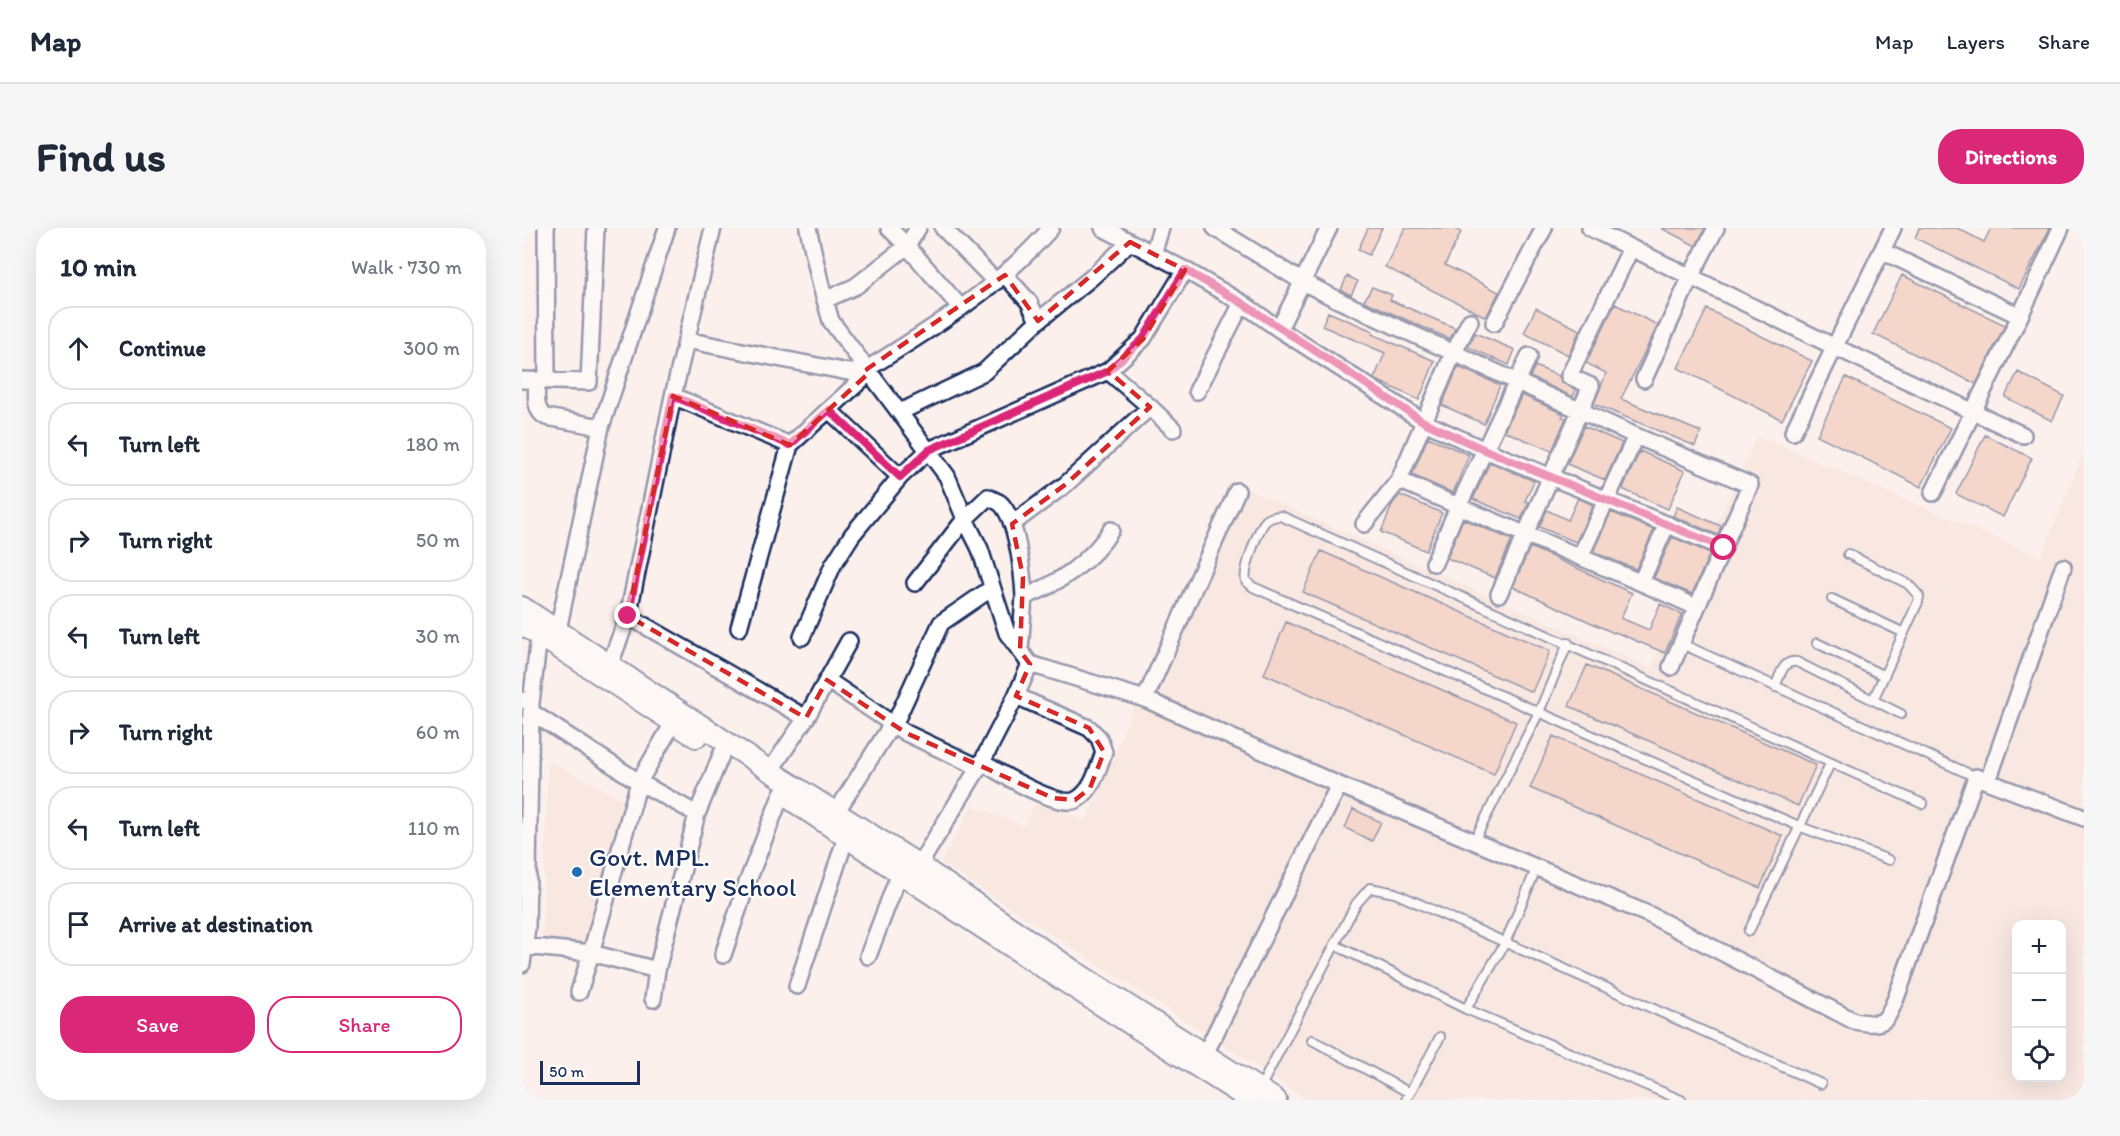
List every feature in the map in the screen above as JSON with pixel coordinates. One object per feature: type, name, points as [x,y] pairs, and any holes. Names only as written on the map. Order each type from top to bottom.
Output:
[{"type":"street","points":[[546,228],[536,380],[537,405],[541,414],[546,417],[601,427]]},
{"type":"street","points":[[589,382],[596,228]]},
{"type":"street","points":[[657,970],[591,953],[523,953],[527,928],[528,705],[549,633],[601,427],[667,228]]},
{"type":"street","points":[[610,664],[628,616],[673,396],[713,228]]},
{"type":"street","points":[[889,228],[961,308]]},
{"type":"street","points":[[825,300],[856,286],[893,258],[907,246],[918,228]]},
{"type":"street","points":[[943,228],[1029,302],[1038,321]]},
{"type":"street","points":[[739,628],[790,445],[869,371],[1001,278],[1051,228]]},
{"type":"street","points":[[1103,228],[1185,270],[1242,303],[1424,422],[1485,450],[1724,548]]},
{"type":"street","points":[[1153,254],[1161,228]]},
{"type":"street","points":[[1215,228],[1303,282],[1453,354],[1750,485],[1671,667]]},
{"type":"street","points":[[1494,323],[1544,228]]},
{"type":"street","points":[[1590,228],[2023,435]]},
{"type":"street","points":[[1644,379],[1691,276],[1716,228]]},
{"type":"street","points":[[1793,432],[1893,228]]},
{"type":"street","points":[[1933,493],[2061,228]]},
{"type":"street","points":[[1279,329],[1326,229]]},
{"type":"street","points":[[813,231],[831,321],[948,476],[980,549],[1006,633],[1030,664],[1145,699],[1339,785],[1650,915],[1854,1021],[1875,1024],[1888,1017],[2063,567]]},
{"type":"street","points":[[900,412],[984,372],[1038,321],[1091,278],[1130,242]]},
{"type":"street","points":[[1499,594],[1591,386],[1569,376],[1631,248]]},
{"type":"street","points":[[1882,251],[2020,316]]},
{"type":"street","points":[[802,637],[833,565],[852,535],[900,477],[929,450],[1108,371],[1143,339],[1185,270]]},
{"type":"street","points":[[1197,391],[1242,303]]},
{"type":"street","points":[[1364,524],[1400,480],[1453,354],[1470,321]]},
{"type":"street","points":[[686,340],[848,372],[869,371]]},
{"type":"street","points":[[1434,563],[1529,356]]},
{"type":"street","points":[[1108,371],[1173,429]]},
{"type":"street","points":[[536,380],[589,382],[616,386]]},
{"type":"street","points":[[673,396],[790,445]]},
{"type":"street","points":[[1012,524],[1066,484],[1150,407]]},
{"type":"street","points":[[829,410],[900,477]]},
{"type":"street","points":[[1580,557],[1636,436]]},
{"type":"street","points":[[1400,480],[1458,507],[1696,607]]},
{"type":"street","points":[[1145,699],[1236,491]]},
{"type":"street","points":[[915,583],[965,519],[988,497],[1001,504],[1012,524],[1023,577],[1024,597],[1020,651]]},
{"type":"street","points":[[1641,582],[1667,525]]},
{"type":"street","points":[[1024,597],[1071,572],[1102,545],[1111,530]]},
{"type":"street","points":[[832,819],[892,724],[894,725],[941,623],[992,588]]},
{"type":"street","points":[[522,607],[549,633],[674,723],[782,793],[832,819],[846,837],[909,869],[1110,1012],[1254,1096],[1276,1100]]},
{"type":"street","points":[[628,616],[806,718]]},
{"type":"street","points":[[522,624],[549,633],[610,664],[770,771],[832,819],[1205,1054],[1254,1096]]},
{"type":"street","points":[[770,771],[806,718],[849,641]]},
{"type":"street","points":[[868,956],[909,869],[980,765],[1030,664]]},
{"type":"street","points":[[827,680],[892,724],[1064,802],[1076,800],[1089,788],[1104,752],[1099,738],[1089,728],[1016,696]]},
{"type":"street","points":[[528,705],[639,782],[697,814]]},
{"type":"street","points":[[579,992],[639,782],[674,723]]},
{"type":"street","points":[[652,999],[657,970],[697,814],[722,753]]},
{"type":"street","points":[[1982,779],[2084,818]]},
{"type":"street","points":[[1205,1054],[1339,785]]},
{"type":"street","points":[[723,955],[747,883],[782,793]]},
{"type":"street","points":[[797,986],[846,837]]},
{"type":"lane","points":[[1889,860],[1801,827],[1253,587],[1246,581],[1245,568],[1264,521],[1274,516],[1281,516],[1923,804]]},
{"type":"lane","points":[[1848,554],[1908,584],[1918,596],[1918,602],[1873,700]]},
{"type":"lane","points":[[1832,598],[1904,633]]},
{"type":"lane","points":[[1474,841],[1539,712],[1568,643]]},
{"type":"lane","points":[[1818,643],[1884,676]]},
{"type":"lane","points":[[1682,644],[1982,779]]},
{"type":"lane","points":[[1775,687],[1787,663],[1791,660],[1901,714]]},
{"type":"lane","points":[[1749,931],[1830,764]]},
{"type":"lane","points":[[1466,1009],[1505,943],[1537,867]]},
{"type":"lane","points":[[1254,1096],[1356,904],[1370,888],[1395,893],[1821,1084]]},
{"type":"lane","points":[[1335,945],[1466,1009],[1681,1100]]},
{"type":"lane","points":[[1312,1040],[1408,1096],[1440,1037]]},
{"type":"highlighted area","points":[[1130,242],[1185,270],[1143,339],[1108,371],[1150,407],[1066,484],[1012,524],[1023,577],[1020,651],[1030,664],[1016,696],[1089,728],[1104,752],[1090,788],[1075,800],[1053,798],[906,733],[827,680],[806,718],[628,616],[673,396],[790,445],[870,372],[867,369],[1005,275],[1038,321]]},
{"type":"shaded area","points":[[1757,436],[2041,557],[2084,451],[2084,1100],[1308,1100],[941,863],[972,805],[1024,826],[1036,801],[1086,821],[1229,481],[1651,668]]},
{"type":"shaded area","name":"Govt. MPL. Elementary School","points":[[548,761],[630,803],[587,949],[542,941]]},
{"type":"building","points":[[1368,228],[1382,228],[1369,255],[1358,250]]},
{"type":"building","points":[[1405,228],[1454,228],[1461,232],[1445,265],[1499,292],[1486,317],[1385,267]]},
{"type":"building","points":[[1661,228],[1705,228],[1696,246]]},
{"type":"building","points":[[1919,228],[1957,228],[1984,242],[1991,228],[2050,228],[2019,289],[1915,238]]},
{"type":"building","points":[[1902,275],[2005,325],[1976,384],[1873,334]]},
{"type":"building","points":[[1347,276],[1358,281],[1351,295],[1341,290]]},
{"type":"building","points":[[1372,287],[1392,295],[1390,300],[1455,328],[1450,339],[1364,301]]},
{"type":"building","points":[[1615,304],[1658,325],[1621,399],[1701,432],[1695,446],[1594,404],[1606,373],[1586,363]]},
{"type":"building","points":[[1536,308],[1580,330],[1568,355],[1524,333]]},
{"type":"building","points":[[1707,309],[1812,361],[1782,420],[1678,368]]},
{"type":"building","points":[[1328,312],[1435,361],[1419,400],[1374,379],[1385,353],[1322,326]]},
{"type":"building","points":[[1475,333],[1515,350],[1509,365],[1468,347]]},
{"type":"building","points":[[1535,366],[1559,376],[1561,382],[1576,390],[1573,397],[1530,377]]},
{"type":"building","points":[[1458,367],[1500,385],[1484,424],[1442,405]]},
{"type":"building","points":[[2018,372],[2064,396],[2052,421],[2005,397]]},
{"type":"building","points":[[1846,377],[1951,428],[1921,487],[1817,435]]},
{"type":"building","points":[[1522,395],[1564,414],[1562,417],[1566,418],[1552,451],[1504,431]]},
{"type":"building","points":[[1584,426],[1622,443],[1605,480],[1567,464]]},
{"type":"building","points":[[1985,435],[2032,458],[2003,517],[1956,494]]},
{"type":"building","points":[[1428,437],[1469,455],[1453,493],[1412,475]]},
{"type":"building","points":[[1640,451],[1685,471],[1668,509],[1623,488]]},
{"type":"building","points":[[1490,462],[1534,481],[1525,501],[1529,502],[1521,519],[1473,499]]},
{"type":"building","points":[[1400,495],[1442,513],[1426,551],[1381,532],[1393,503]]},
{"type":"building","points":[[1578,498],[1593,505],[1576,542],[1539,527],[1547,510],[1568,520]]},
{"type":"building","points":[[1677,507],[1721,526],[1718,535],[1673,516]]},
{"type":"building","points":[[1611,512],[1654,530],[1636,569],[1593,552]]},
{"type":"building","points":[[1463,519],[1512,540],[1495,578],[1447,558]]},
{"type":"building","points":[[1672,537],[1710,553],[1692,594],[1654,578]]},
{"type":"building","points":[[1530,547],[1632,593],[1621,618],[1649,630],[1660,604],[1682,614],[1665,653],[1614,633],[1513,587]]},
{"type":"building","points":[[1321,551],[1550,651],[1532,692],[1303,592]]},
{"type":"building","points":[[1286,622],[1516,722],[1494,774],[1264,674]]},
{"type":"building","points":[[1587,665],[1816,765],[1798,806],[1569,706]]},
{"type":"building","points":[[1553,736],[1783,836],[1760,888],[1530,788]]},
{"type":"building","points":[[1353,809],[1381,822],[1372,841],[1345,828]]},
{"type":"place","name":"Govt. MPL. Elementary School","points":[[577,872]]},
{"type":"route","points":[[628,616],[673,396],[790,445],[829,410],[900,477],[929,450],[1108,371],[1143,339],[1185,270],[1242,303],[1424,422],[1485,450],[1724,548]]}]
